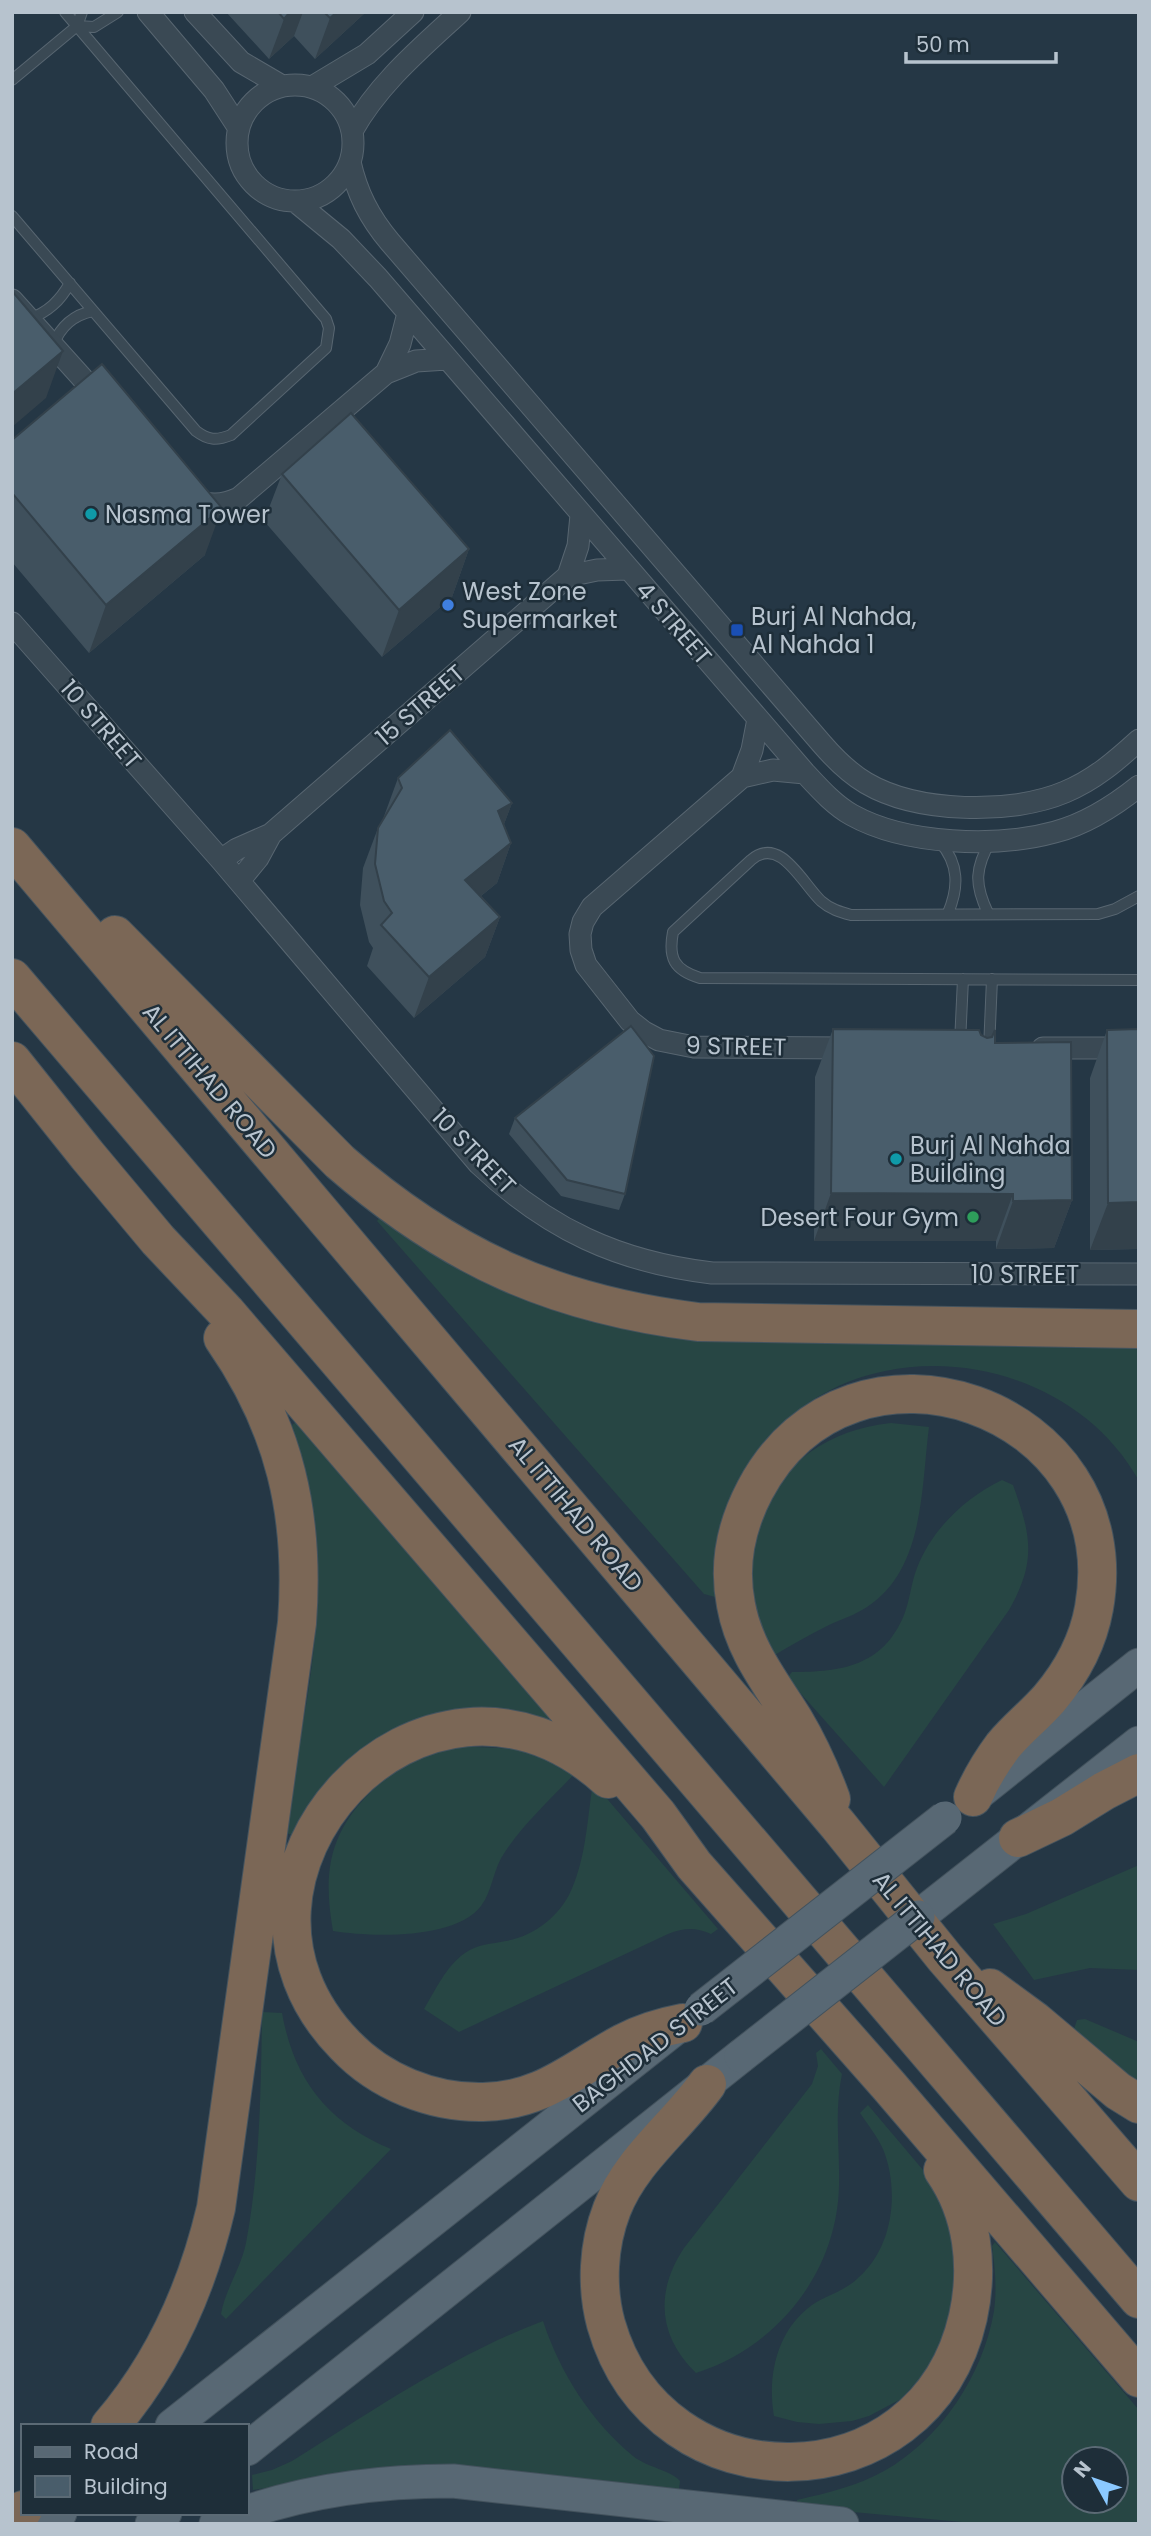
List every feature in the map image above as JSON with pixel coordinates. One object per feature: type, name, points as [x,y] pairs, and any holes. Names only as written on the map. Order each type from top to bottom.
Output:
[{"type":"highway","points":[[22,859],[134,953],[310,1132],[372,1190],[441,1238],[516,1277],[605,1307],[698,1322],[1139,1329]]},
{"type":"highway","name":"AL ITTIHAD ROAD","points":[[22,859],[838,1825],[945,1958],[1139,2182]]},
{"type":"highway","points":[[12,978],[1139,2299]]},
{"type":"highway","points":[[12,1061],[158,1240],[226,1312],[658,1815],[694,1865],[889,2086],[1139,2378]]},
{"type":"highway","points":[[112,2424],[142,2385],[180,2320],[207,2246],[216,2208],[299,1592],[293,1499],[284,1461],[268,1416],[241,1364],[158,1240]]},
{"type":"highway","points":[[838,1825],[809,1746],[752,1654],[742,1630],[735,1604],[733,1552],[740,1525],[762,1476],[797,1434],[837,1409],[882,1396],[929,1394],[956,1399],[984,1407],[1009,1420],[1032,1436],[1066,1473],[1085,1510],[1092,1531],[1097,1583],[1090,1621],[1077,1658],[1047,1701],[1002,1747],[981,1780],[959,1807]]},
{"type":"highway","points":[[692,2016],[624,2042],[567,2078],[531,2095],[481,2102],[427,2094],[397,2082],[369,2066],[337,2038],[324,2020],[303,1979],[296,1956],[293,1910],[300,1863],[326,1812],[344,1789],[365,1768],[407,1742],[446,1730],[467,1728],[527,1734],[581,1757],[611,1782],[654,1828],[694,1865]]},
{"type":"highway","points":[[1018,1838],[1062,1817],[1139,1773]]},
{"type":"highway","points":[[945,1958],[1016,2006],[1090,2069],[1139,2104]]},
{"type":"highway","points":[[707,2084],[681,2118],[639,2162],[615,2201],[602,2245],[600,2290],[603,2313],[618,2356],[628,2375],[660,2414],[681,2431],[718,2450],[757,2461],[784,2463],[812,2462],[838,2456],[888,2433],[910,2416],[933,2391],[951,2362],[964,2331],[972,2298],[974,2264],[964,2211],[945,2174],[909,2123],[889,2086]]},
{"type":"main road","name":"BAGHDAD STREET","points":[[175,2424],[1139,1665]]},
{"type":"main road","points":[[248,2448],[1139,1743]]},
{"type":"main road","points":[[248,2512],[274,2503],[345,2488],[417,2481],[453,2481],[842,2524]]},
{"type":"main road","points":[[216,2524],[240,2515]]},
{"type":"street","points":[[148,12],[214,90],[238,127]]},
{"type":"street","points":[[195,12],[240,62],[282,86]]},
{"type":"street","points":[[312,87],[367,54],[413,12]]},
{"type":"street","points":[[352,131],[363,112],[390,78],[460,12]]},
{"type":"street","points":[[282,86],[312,87],[326,94],[338,104],[352,131],[350,162],[344,175],[335,186],[323,194],[296,202],[278,200],[262,192],[248,179],[239,163],[236,146],[238,127],[254,101],[282,86]]},
{"type":"street","name":"4 STREET","points":[[350,162],[360,197],[368,213],[390,242],[822,744],[850,772],[885,792],[914,801],[964,806],[1014,805],[1039,801],[1086,782],[1107,769],[1139,740]]},
{"type":"street","name":"4 STREET","points":[[296,202],[341,239],[408,313],[805,773],[830,798],[860,819],[880,829],[912,837],[991,840],[1055,832],[1081,823],[1112,806],[1139,786]]},
{"type":"street","points":[[12,300],[114,413]]},
{"type":"street","points":[[386,373],[400,344],[408,313]]},
{"type":"street","points":[[183,490],[200,502],[227,504],[239,498],[386,373],[416,361],[447,359]]},
{"type":"street","points":[[568,576],[578,547],[581,516]]},
{"type":"street","points":[[568,576],[597,570],[627,569]]},
{"type":"street","name":"15 STREET","points":[[271,834],[568,576]]},
{"type":"street","name":"10 STREET","points":[[12,622],[221,860],[479,1164],[523,1202],[564,1228],[599,1245],[654,1264],[741,1274],[1139,1274]]},
{"type":"street","points":[[742,777],[752,750],[758,719]]},
{"type":"street","points":[[742,777],[773,770],[805,773]]},
{"type":"street","name":"9 STREET","points":[[742,777],[592,907],[583,922],[580,934],[586,965],[630,1021],[659,1041],[677,1046],[876,1048]]},
{"type":"street","points":[[221,860],[237,849],[271,834]]},
{"type":"street","points":[[239,881],[258,858],[271,834]]},
{"type":"street","points":[[953,1048],[1139,1048]]},
{"type":"lane","points":[[12,216],[196,431],[206,438],[219,440],[230,435],[320,355],[330,338],[326,319],[65,12]]},
{"type":"lane","points":[[12,80],[77,26],[82,12]]},
{"type":"lane","points":[[77,26],[94,27],[118,12]]},
{"type":"lane","points":[[29,319],[58,302],[70,283]]},
{"type":"lane","points":[[53,345],[68,322],[93,311]]},
{"type":"lane","points":[[939,839],[951,857],[956,878],[955,896],[948,913]]},
{"type":"lane","points":[[988,913],[980,897],[977,879],[979,865],[991,840]]},
{"type":"lane","points":[[1139,896],[1115,909],[1098,914],[948,913],[862,916],[840,912],[822,901],[785,859],[768,851],[758,854],[673,932],[670,949],[675,963],[685,974],[700,978],[1139,980]]},
{"type":"lane","points":[[953,1048],[962,979]]},
{"type":"lane","points":[[992,979],[1006,1048]]},
{"type":"green space","points":[[382,1215],[508,1291],[1139,1341],[1139,1481],[1105,1436],[1061,1401],[1011,1378],[956,1367],[901,1368],[847,1382],[799,1410],[759,1451],[744,1473],[736,1491],[715,1597],[704,1594],[377,1221]]},
{"type":"green space","points":[[296,1422],[549,1716],[547,1721],[381,1738],[339,1771],[293,1835],[284,1833],[310,1680],[318,1577],[315,1526],[306,1476],[289,1427]]},
{"type":"green space","points":[[891,1423],[929,1427],[917,1526],[900,1571],[886,1591],[867,1607],[773,1656],[759,1620],[751,1582],[752,1557],[767,1504],[780,1482],[796,1464],[816,1448],[838,1436]]},
{"type":"green space","points":[[1002,1480],[1013,1485],[1027,1534],[1027,1562],[1018,1593],[1009,1610],[884,1787],[787,1678],[792,1672],[828,1670],[859,1663],[885,1645],[904,1615],[917,1568],[931,1540],[963,1505]]},
{"type":"green space","points":[[453,1746],[522,1749],[576,1772],[513,1841],[501,1858],[485,1900],[469,1917],[452,1925],[412,1934],[333,1931],[330,1869],[333,1851],[349,1818],[362,1801],[399,1766]]},
{"type":"green space","points":[[597,1787],[718,1929],[711,1934],[690,1929],[668,1934],[459,2032],[424,2009],[458,1958],[480,1946],[516,1939],[534,1931],[564,1904],[579,1870],[592,1789]]},
{"type":"green space","points":[[1139,1865],[1139,1970],[1090,1968],[1034,1980],[993,1924],[1026,1914]]},
{"type":"green space","points":[[262,2012],[282,2013],[295,2059],[305,2079],[332,2112],[349,2126],[391,2149],[226,2319],[221,2314],[244,2252],[251,2215],[257,2157]]},
{"type":"green space","points":[[1085,2019],[1139,2042],[1139,2083],[1127,2076],[1074,2029],[1077,2020]]},
{"type":"green space","points":[[821,2049],[842,2074],[838,2116],[839,2186],[836,2218],[827,2248],[814,2277],[797,2302],[776,2325],[752,2345],[725,2361],[696,2373],[683,2359],[668,2329],[665,2297],[668,2281],[684,2248],[812,2084],[818,2066],[816,2053]]},
{"type":"green space","points":[[868,2105],[946,2201],[960,2271],[937,2359],[901,2399],[869,2416],[852,2421],[819,2424],[774,2416],[774,2370],[777,2355],[790,2327],[812,2305],[858,2278],[870,2266],[886,2235],[892,2200],[891,2183],[883,2149],[860,2113]]},
{"type":"green space","points":[[995,2242],[1139,2410],[1139,2524],[984,2524],[798,2507],[797,2500],[831,2492],[884,2471],[924,2442],[941,2423],[956,2403],[980,2358],[994,2311],[992,2246]]},
{"type":"green space","points":[[543,2321],[558,2359],[591,2412],[633,2456],[676,2477],[680,2481],[679,2489],[282,2486],[253,2490],[252,2475],[292,2461],[445,2367]]},
{"type":"building","points":[[278,12],[290,12],[284,19]]},
{"type":"building","points":[[324,12],[337,12],[330,18]]},
{"type":"building","points":[[12,291],[63,351],[12,394]]},
{"type":"building","name":"Nasma Tower","points":[[102,364],[222,508],[106,605],[12,493],[12,440]]},
{"type":"building","points":[[351,413],[469,549],[399,610],[282,474]]},
{"type":"building","points":[[450,730],[512,803],[498,811],[511,843],[465,880],[500,917],[429,977],[381,925],[392,913],[384,901],[375,864],[378,828],[402,788],[398,778]]},
{"type":"building","points":[[631,1026],[654,1056],[625,1194],[567,1180],[515,1118]]},
{"type":"building","points":[[833,1029],[979,1030],[981,1035],[987,1038],[992,1037],[995,1030],[995,1043],[1071,1042],[1072,1200],[1013,1201],[1013,1194],[831,1193]]},
{"type":"building","points":[[1139,1029],[1139,1202],[1108,1203],[1107,1030]]},
{"type":"place","name":"Nasma Tower","points":[[91,514]]},
{"type":"place","name":"West Zone Supermarket","points":[[448,605]]},
{"type":"place","name":"Burj Al Nahda, Al Nahda 1","points":[[737,630]]},
{"type":"place","name":"Burj Al Nahda Building","points":[[896,1159]]},
{"type":"place","name":"Desert Four Gym","points":[[973,1217]]}]
